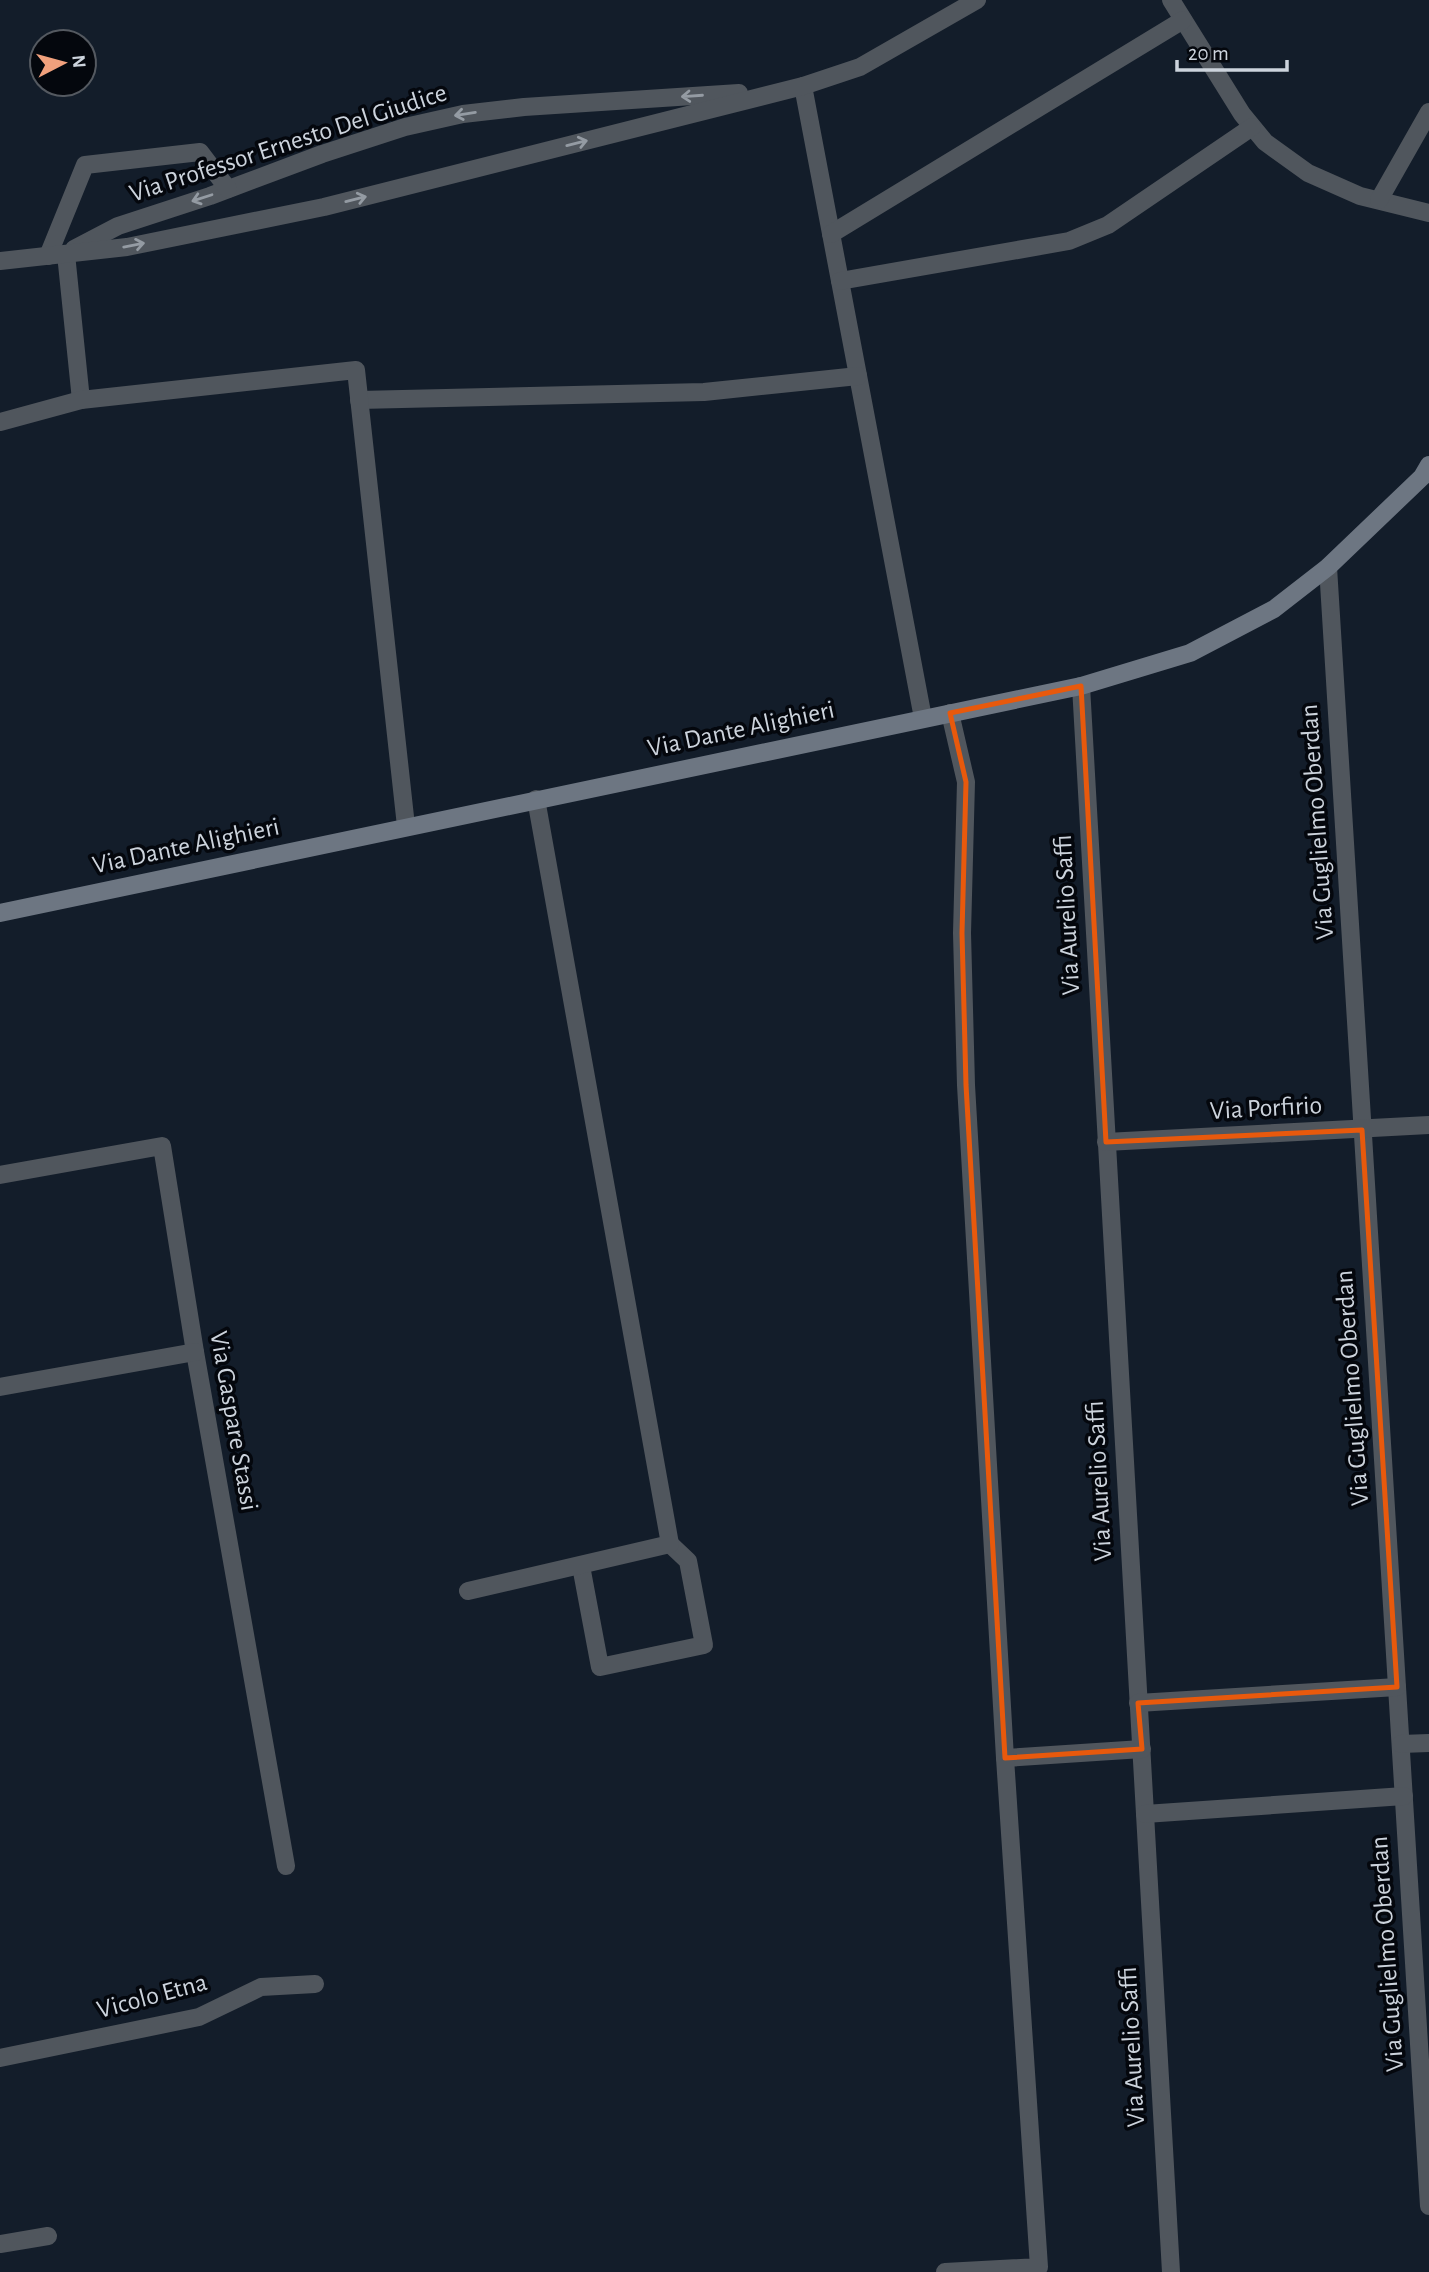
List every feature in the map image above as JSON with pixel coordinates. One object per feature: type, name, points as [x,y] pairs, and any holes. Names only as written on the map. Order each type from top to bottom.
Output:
[{"type":"main road","name":"Via Dante Alighieri","points":[[0,913],[1081,686],[1189,653],[1273,609],[1328,567],[1422,477],[1429,465]]},
{"type":"street","name":"Via Professor Ernesto Del Giudice","points":[[0,261],[127,247],[324,207],[803,86],[860,67],[977,0]]},
{"type":"street","points":[[1171,0],[1252,127],[1265,142],[1308,173],[1360,195],[1429,213]]},
{"type":"street","points":[[831,234],[1184,20]]},
{"type":"street","points":[[803,86],[923,718]]},
{"type":"street","name":"Via Professor Ernesto Del Giudice","points":[[57,255],[118,226],[405,127],[463,114],[524,107],[784,90]]},
{"type":"street","points":[[1378,200],[1429,111]]},
{"type":"street","points":[[840,281],[1069,241],[1108,225],[1252,127]]},
{"type":"street","points":[[81,400],[57,255],[85,165],[200,152],[228,189]]},
{"type":"street","points":[[0,422],[81,400],[356,369],[406,826]]},
{"type":"street","points":[[359,400],[704,392],[858,376]]},
{"type":"street","name":"Via Guglielmo Oberdan","points":[[1328,567],[1429,2207]]},
{"type":"street","name":"Via Aurelio Saffi","points":[[1081,686],[1171,2272]]},
{"type":"street","points":[[945,2272],[1040,2267],[1005,1758],[966,1086],[962,933],[967,782],[950,713]]},
{"type":"street","points":[[536,799],[670,1544],[688,1561],[704,1645],[600,1667],[581,1566]]},
{"type":"street","name":"Via Porfirio","points":[[1107,1142],[1429,1125]]},
{"type":"street","name":"Via Gaspare Stassi","points":[[0,1175],[162,1146],[195,1352],[286,1866]]},
{"type":"street","points":[[0,1387],[195,1352]]},
{"type":"street","points":[[468,1591],[670,1544]]},
{"type":"street","points":[[1139,1703],[1397,1687]]},
{"type":"street","points":[[1401,1744],[1429,1743]]},
{"type":"street","points":[[1005,1758],[1142,1749]]},
{"type":"street","points":[[1145,1814],[1404,1796]]},
{"type":"street","name":"Vicolo Etna","points":[[0,2058],[199,2017],[261,1987],[315,1984]]},
{"type":"street","points":[[0,2244],[48,2236]]},
{"type":"highlighted area","points":[[1081,686],[1106,1142],[1362,1130],[1397,1687],[1138,1703],[1142,1749],[1005,1758],[966,1085],[962,933],[966,782],[950,713]]}]
